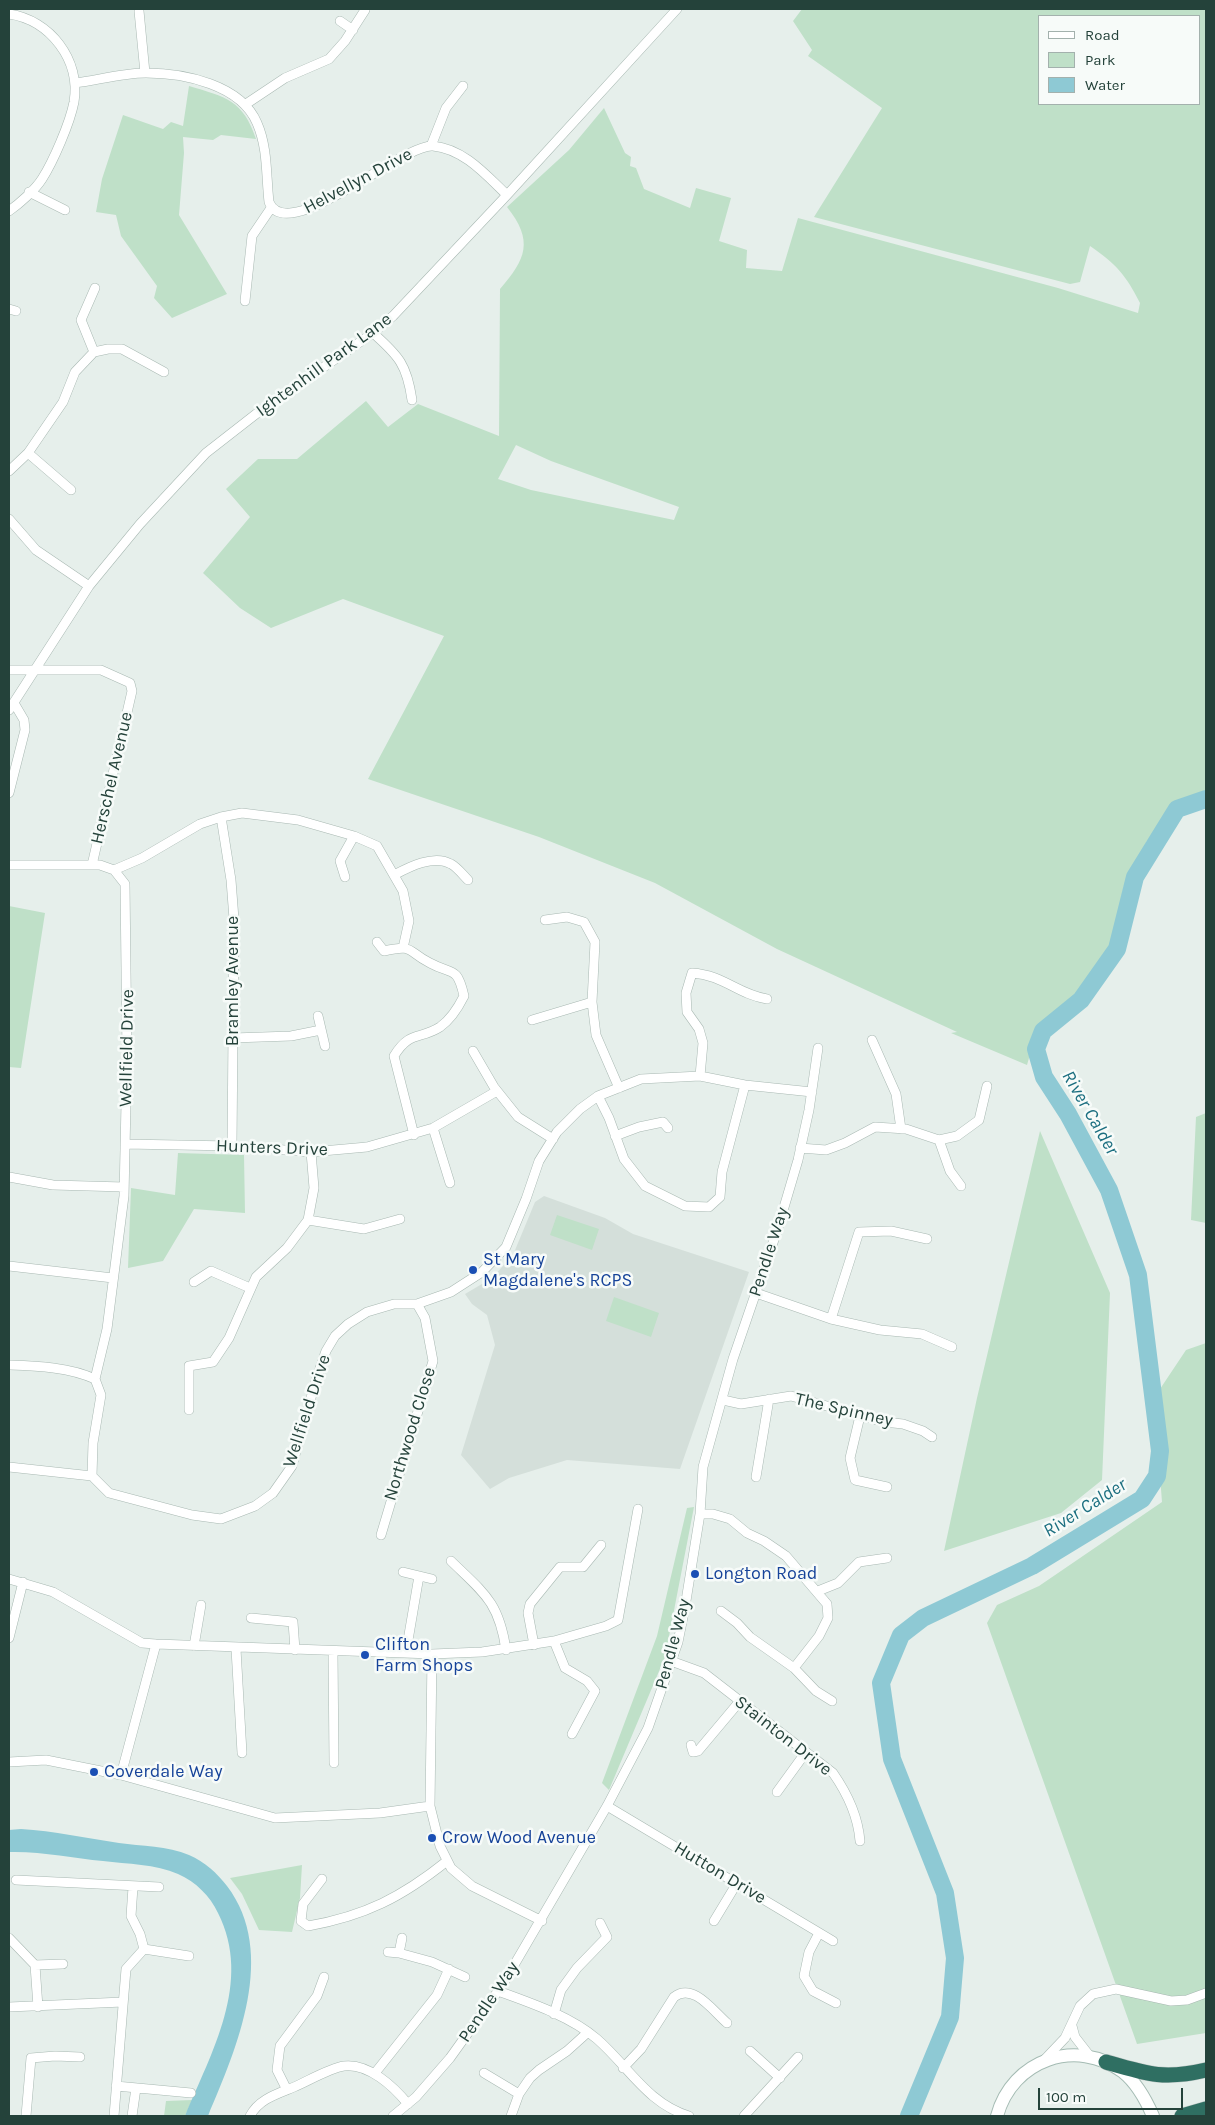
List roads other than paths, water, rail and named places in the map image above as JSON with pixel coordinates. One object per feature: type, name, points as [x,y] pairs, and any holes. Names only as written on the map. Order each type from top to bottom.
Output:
[{"type":"highway","points":[[1106,2062],[1162,2076],[1186,2075],[1206,2070]]},
{"type":"highway","points":[[1182,2116],[1206,2109]]},
{"type":"main road","points":[[997,2116],[1004,2097],[1027,2071],[1043,2062],[1064,2055],[1088,2055],[1106,2062],[1132,2080],[1152,2116]]},
{"type":"street","name":"Ightenhill Park Lane","points":[[11,706],[89,586],[140,524],[206,453],[256,414],[373,333],[392,316],[507,195],[677,9]]},
{"type":"street","points":[[246,104],[285,78],[329,58],[353,30],[365,10]]},
{"type":"street","points":[[9,14],[34,22],[52,35],[67,55],[75,83],[74,101],[69,121],[41,180],[9,211]]},
{"type":"street","points":[[136,15],[145,73]]},
{"type":"street","points":[[340,21],[353,30]]},
{"type":"street","points":[[75,83],[145,73],[175,75],[227,90],[246,104],[261,134],[271,208],[252,236],[245,301]]},
{"type":"street","points":[[431,146],[446,108],[462,86]]},
{"type":"street","name":"Helvellyn Drive","points":[[271,208],[279,213],[298,214],[364,181],[419,148],[431,146],[454,152],[478,166],[507,195]]},
{"type":"street","points":[[30,192],[65,210]]},
{"type":"street","points":[[94,352],[81,320],[95,288]]},
{"type":"street","points":[[373,333],[387,346],[408,374],[412,400]]},
{"type":"street","points":[[9,471],[28,454],[63,402],[75,372],[94,352],[122,349],[164,372]]},
{"type":"street","points":[[28,454],[71,490]]},
{"type":"street","points":[[9,519],[36,550],[89,586]]},
{"type":"street","points":[[9,670],[36,669]]},
{"type":"street","name":"Herschel Avenue","points":[[36,669],[104,670],[128,682],[132,692],[92,865]]},
{"type":"street","points":[[9,793],[25,730],[24,720],[11,706]]},
{"type":"street","points":[[9,865],[92,865],[114,870],[142,858],[200,824],[221,817],[242,813],[298,820],[354,836],[377,846],[403,892],[409,920],[403,948]]},
{"type":"street","name":"Bramley Avenue","points":[[221,817],[231,880],[234,919],[232,1146]]},
{"type":"street","points":[[345,877],[340,861],[354,836]]},
{"type":"street","points":[[394,875],[414,865],[432,861],[450,863],[468,880]]},
{"type":"street","name":"Wellfield Drive","points":[[114,870],[125,884],[127,911],[128,1056],[124,1187],[107,1329],[95,1379],[101,1395],[93,1443],[92,1476],[109,1493],[192,1515],[221,1518],[255,1506],[273,1493],[292,1466],[316,1380],[326,1351],[336,1336],[348,1324],[367,1312],[394,1304],[417,1304],[451,1292],[482,1272],[506,1247],[526,1199],[538,1161],[553,1139],[580,1109],[598,1096],[641,1079],[700,1076],[745,1085],[812,1092]]},
{"type":"street","points":[[545,920],[567,917],[584,922],[595,942],[592,1002],[596,1035],[619,1088]]},
{"type":"street","points":[[377,942],[384,951],[403,948],[412,949],[431,964],[451,970],[461,982],[464,996],[458,1008],[440,1027],[403,1042],[394,1056],[414,1135]]},
{"type":"street","points":[[700,1076],[703,1043],[699,1030],[687,1012],[686,993],[692,973],[709,974],[749,996],[767,999]]},
{"type":"street","points":[[532,1020],[592,1002]]},
{"type":"street","points":[[318,1016],[325,1046]]},
{"type":"street","points":[[233,1038],[291,1036],[321,1030]]},
{"type":"street","points":[[872,1040],[896,1094],[900,1129]]},
{"type":"street","name":"Pendle Way","points":[[393,2116],[408,2104],[450,2058],[498,1991],[542,1921],[608,1806],[648,1728],[671,1661],[685,1607],[700,1514],[704,1467],[733,1359],[777,1231],[800,1148],[812,1092],[818,1048]]},
{"type":"street","points":[[473,1051],[497,1092],[518,1117],[553,1139]]},
{"type":"street","points":[[598,1096],[609,1118],[624,1159],[645,1186],[685,1206],[709,1207],[720,1197],[722,1172],[745,1085]]},
{"type":"street","points":[[800,1148],[826,1150],[845,1143],[874,1127],[900,1129],[939,1140],[957,1136],[979,1120],[986,1086]]},
{"type":"street","name":"Hunters Drive","points":[[125,1144],[232,1146],[311,1152],[367,1148],[433,1128],[497,1092]]},
{"type":"street","points":[[615,1136],[639,1127],[663,1122],[668,1128]]},
{"type":"street","points":[[433,1128],[450,1183]]},
{"type":"street","points":[[939,1140],[950,1171],[961,1186]]},
{"type":"street","points":[[189,1410],[189,1366],[213,1362],[229,1338],[256,1277],[287,1248],[308,1220],[314,1188],[311,1152]]},
{"type":"street","points":[[9,1176],[54,1185],[124,1187]]},
{"type":"street","points":[[308,1220],[364,1229],[400,1219]]},
{"type":"street","points":[[829,1318],[859,1232],[891,1231],[927,1239]]},
{"type":"street","points":[[9,1266],[113,1278]]},
{"type":"street","points":[[194,1282],[211,1271],[250,1288]]},
{"type":"street","points":[[756,1293],[829,1318],[880,1330],[922,1334],[952,1347]]},
{"type":"street","name":"Northwood Close","points":[[380,1535],[433,1361],[425,1318],[417,1304]]},
{"type":"street","points":[[9,1365],[81,1372],[95,1379]]},
{"type":"street","name":"The Spinney","points":[[723,1400],[741,1404],[791,1396],[860,1416],[884,1422],[903,1424],[923,1431],[932,1437]]},
{"type":"street","points":[[756,1477],[769,1399]]},
{"type":"street","points":[[860,1416],[850,1458],[855,1480],[887,1486]]},
{"type":"street","points":[[9,1467],[92,1476]]},
{"type":"street","points":[[9,1578],[53,1592],[142,1643],[236,1649],[432,1654],[506,1650],[554,1641],[606,1626],[618,1620],[638,1510]]},
{"type":"street","points":[[700,1514],[713,1514],[730,1519],[747,1533],[764,1541],[786,1556],[828,1604],[828,1618],[819,1636],[794,1668]]},
{"type":"street","points":[[534,1644],[528,1613],[536,1595],[560,1566],[583,1567],[601,1545]]},
{"type":"street","points":[[818,1591],[838,1583],[859,1562],[887,1558]]},
{"type":"street","points":[[450,1561],[493,1605],[502,1624],[506,1650]]},
{"type":"street","points":[[403,1572],[432,1579]]},
{"type":"street","points":[[406,1652],[419,1576]]},
{"type":"street","points":[[9,1638],[23,1582]]},
{"type":"street","points":[[194,1646],[201,1605]]},
{"type":"street","points":[[721,1611],[737,1623],[750,1637],[794,1668],[816,1691],[832,1701]]},
{"type":"street","points":[[250,1618],[293,1622],[294,1650]]},
{"type":"street","points":[[554,1641],[565,1668],[587,1682],[595,1691],[572,1734]]},
{"type":"street","points":[[121,1775],[156,1644]]},
{"type":"street","points":[[236,1649],[242,1753]]},
{"type":"street","points":[[333,1652],[334,1763]]},
{"type":"street","points":[[432,1654],[430,1806],[440,1846],[451,1868],[472,1886],[542,1921]]},
{"type":"street","name":"Stainton Drive","points":[[671,1661],[704,1673],[834,1773],[845,1790],[859,1826],[860,1841]]},
{"type":"street","points":[[690,1745],[693,1752],[698,1751],[740,1701]]},
{"type":"street","points":[[777,1792],[806,1752]]},
{"type":"street","points":[[9,1762],[46,1760],[121,1775],[276,1818],[370,1814],[430,1806]]},
{"type":"street","name":"Hutton Drive","points":[[608,1806],[833,1941]]},
{"type":"street","points":[[322,1879],[303,1904],[301,1921],[308,1926],[337,1921],[390,1901],[419,1883],[447,1860]]},
{"type":"street","points":[[16,1880],[159,1887]]},
{"type":"street","points":[[714,1921],[737,1883]]},
{"type":"street","points":[[133,1887],[131,1916],[140,1934],[144,1949]]},
{"type":"street","points":[[554,2014],[561,1990],[577,1968],[607,1937],[600,1923]]},
{"type":"street","points":[[819,1933],[809,1952],[804,1976],[813,1991],[836,2003]]},
{"type":"street","points":[[9,1938],[35,1965],[38,2006]]},
{"type":"street","points":[[399,1953],[402,1938]]},
{"type":"street","points":[[144,1949],[189,1956]]},
{"type":"street","points":[[114,2116],[126,1969],[144,1949]]},
{"type":"street","points":[[388,1952],[432,1962],[465,1977]]},
{"type":"street","points":[[35,1965],[63,1964]]},
{"type":"street","points":[[375,2074],[437,1994],[449,1970]]},
{"type":"street","points":[[287,2090],[277,2070],[280,2046],[317,1996],[324,1977]]},
{"type":"street","points":[[1043,2062],[1056,2049],[1072,2026],[1075,2015],[1093,1994],[1110,1989],[1171,2001],[1188,2000],[1206,1993]]},
{"type":"street","points":[[498,1991],[554,2014],[597,2039],[650,2094],[675,2114],[690,2116]]},
{"type":"street","points":[[623,2068],[640,2049],[674,1997],[682,1991],[690,1992],[727,2024]]},
{"type":"street","points":[[9,2007],[124,2002]]},
{"type":"street","points":[[1072,2026],[1078,2042],[1088,2055]]},
{"type":"street","points":[[512,2116],[519,2094],[539,2070],[567,2052],[587,2033]]},
{"type":"street","points":[[750,2051],[780,2078]]},
{"type":"street","points":[[26,2116],[31,2058],[54,2056],[80,2057]]},
{"type":"street","points":[[744,2116],[798,2057]]},
{"type":"street","points":[[250,2116],[265,2099],[344,2066],[375,2074],[396,2089],[408,2104]]},
{"type":"street","points":[[484,2073],[519,2094]]},
{"type":"street","points":[[116,2086],[191,2093]]},
{"type":"street","points":[[132,2116],[136,2088]]},
{"type":"water","points":[[9,1830],[46,1831],[181,1852],[205,1864],[227,1886],[242,1912],[250,1941],[251,1970],[248,2001],[240,2031],[208,2116],[185,2116],[216,2042],[230,1991],[231,1965],[228,1939],[211,1901],[191,1881],[160,1868],[44,1854],[9,1852]]},
{"type":"waterway","name":"River Calder","points":[[909,2116],[950,2017],[955,1958],[945,1893],[892,1759],[881,1683],[901,1635],[923,1618],[1032,1566],[1142,1499],[1157,1476],[1160,1451],[1138,1275],[1109,1190],[1068,1114],[1044,1077],[1036,1049],[1043,1031],[1081,1000],[1117,949],[1135,877],[1177,809],[1206,799]]},
{"type":"place","name":"St Mary Magdalene's RCPS","points":[[473,1270]]},
{"type":"place","name":"Longton Road","points":[[695,1574]]},
{"type":"place","name":"Clifton Farm Shops","points":[[365,1655]]},
{"type":"place","name":"Coverdale Way","points":[[94,1772]]},
{"type":"place","name":"Crow Wood Avenue","points":[[432,1838]]}]
